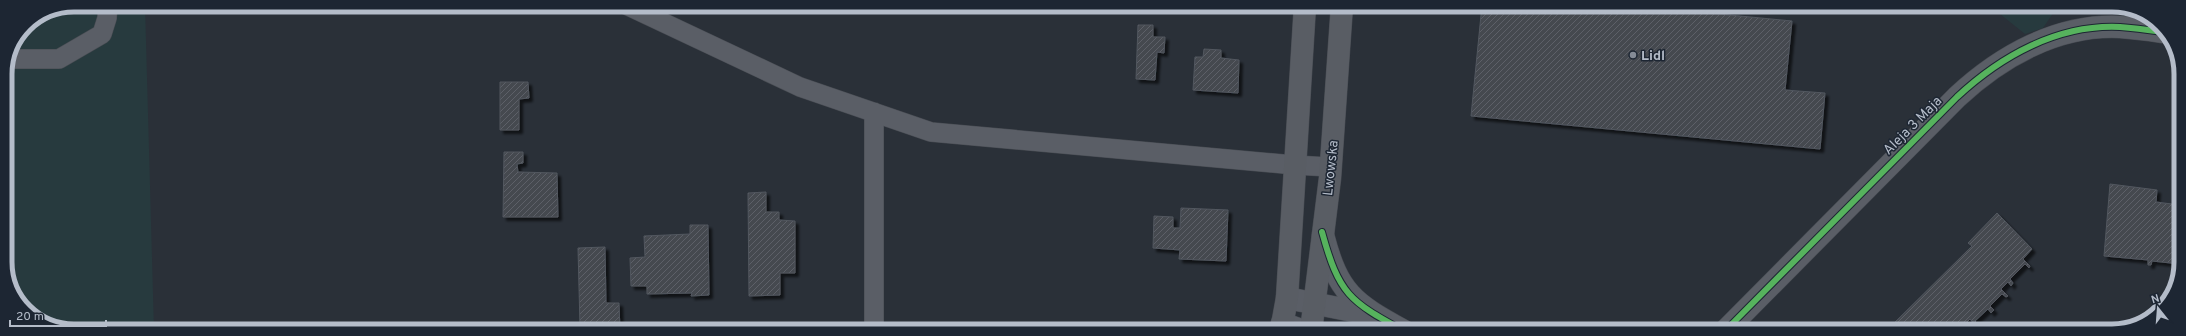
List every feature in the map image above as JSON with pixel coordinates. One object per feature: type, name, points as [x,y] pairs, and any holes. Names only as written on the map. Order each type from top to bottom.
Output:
[{"type":"main road","points":[[1282,324],[1287,298],[1305,12]]},
{"type":"main road","name":"Lwowska","points":[[1311,324],[1330,167],[1341,12]]},
{"type":"street","name":"Aleja 3 Maja","points":[[1732,324],[1957,97],[2000,61],[2025,48],[2071,32],[2120,27],[2157,31]]},
{"type":"street","points":[[1322,232],[1329,260],[1341,284],[1352,298],[1392,324]]},
{"type":"street","points":[[1287,298],[1349,309],[1381,318]]},
{"type":"lane","points":[[14,59],[59,59],[102,34],[107,12]]},
{"type":"lane","points":[[641,12],[800,87],[931,132],[1330,167]]},
{"type":"lane","points":[[874,112],[874,324]]},
{"type":"green space","points":[[74,12],[145,12],[154,324],[74,324],[58,322],[47,318],[30,306],[18,289],[13,274],[13,62],[17,51],[30,30],[51,17],[62,13]]},
{"type":"green space","points":[[1998,12],[2054,12],[2043,28],[2025,34]]},
{"type":"green space","points":[[2111,12],[2130,15],[2119,15]]},
{"type":"building","name":"Lidl","points":[[1481,12],[1698,12],[1792,21],[1785,90],[1825,93],[1820,149],[1471,116]]},
{"type":"building","points":[[1138,25],[1153,25],[1153,37],[1165,37],[1164,53],[1157,52],[1155,80],[1136,79]]},
{"type":"building","points":[[1204,49],[1221,50],[1221,58],[1239,60],[1238,93],[1193,90],[1195,57],[1203,57]]},
{"type":"building","points":[[500,82],[528,82],[529,98],[519,99],[519,130],[500,130]]},
{"type":"building","points":[[504,152],[523,152],[523,163],[517,164],[518,172],[557,173],[558,217],[503,217]]},
{"type":"building","points":[[2110,184],[2157,190],[2156,202],[2174,204],[2174,263],[2152,261],[2151,265],[2148,265],[2148,260],[2104,256]]},
{"type":"building","points":[[766,192],[766,212],[779,212],[779,220],[795,221],[795,273],[780,273],[780,295],[749,296],[748,193]]},
{"type":"building","points":[[1181,208],[1228,210],[1226,261],[1179,259],[1180,250],[1153,248],[1154,216],[1173,217],[1173,228],[1180,228]]},
{"type":"building","points":[[1997,213],[2032,249],[2023,259],[2030,266],[2029,268],[2025,264],[2010,279],[2013,283],[2011,286],[2008,282],[2001,289],[2008,296],[2006,297],[2002,294],[1990,306],[1994,310],[1991,313],[1988,309],[1975,321],[1978,324],[1974,324],[1970,319],[1965,324],[1893,324],[1972,246],[1968,243]]},
{"type":"building","points":[[690,225],[708,225],[709,295],[691,296],[692,293],[647,294],[647,286],[631,286],[630,258],[645,257],[644,236],[690,234]]},
{"type":"building","points":[[605,247],[606,303],[619,303],[620,324],[580,324],[578,248]]},
{"type":"cycle path","points":[[1732,324],[1957,97],[1992,68],[2032,46],[2053,37],[2075,31],[2097,27],[2120,27],[2157,31]]},
{"type":"cycle path","points":[[1322,232],[1334,269],[1341,283],[1349,294],[1370,312],[1391,324]]},
{"type":"place","name":"Lidl","points":[[1633,55]]}]
